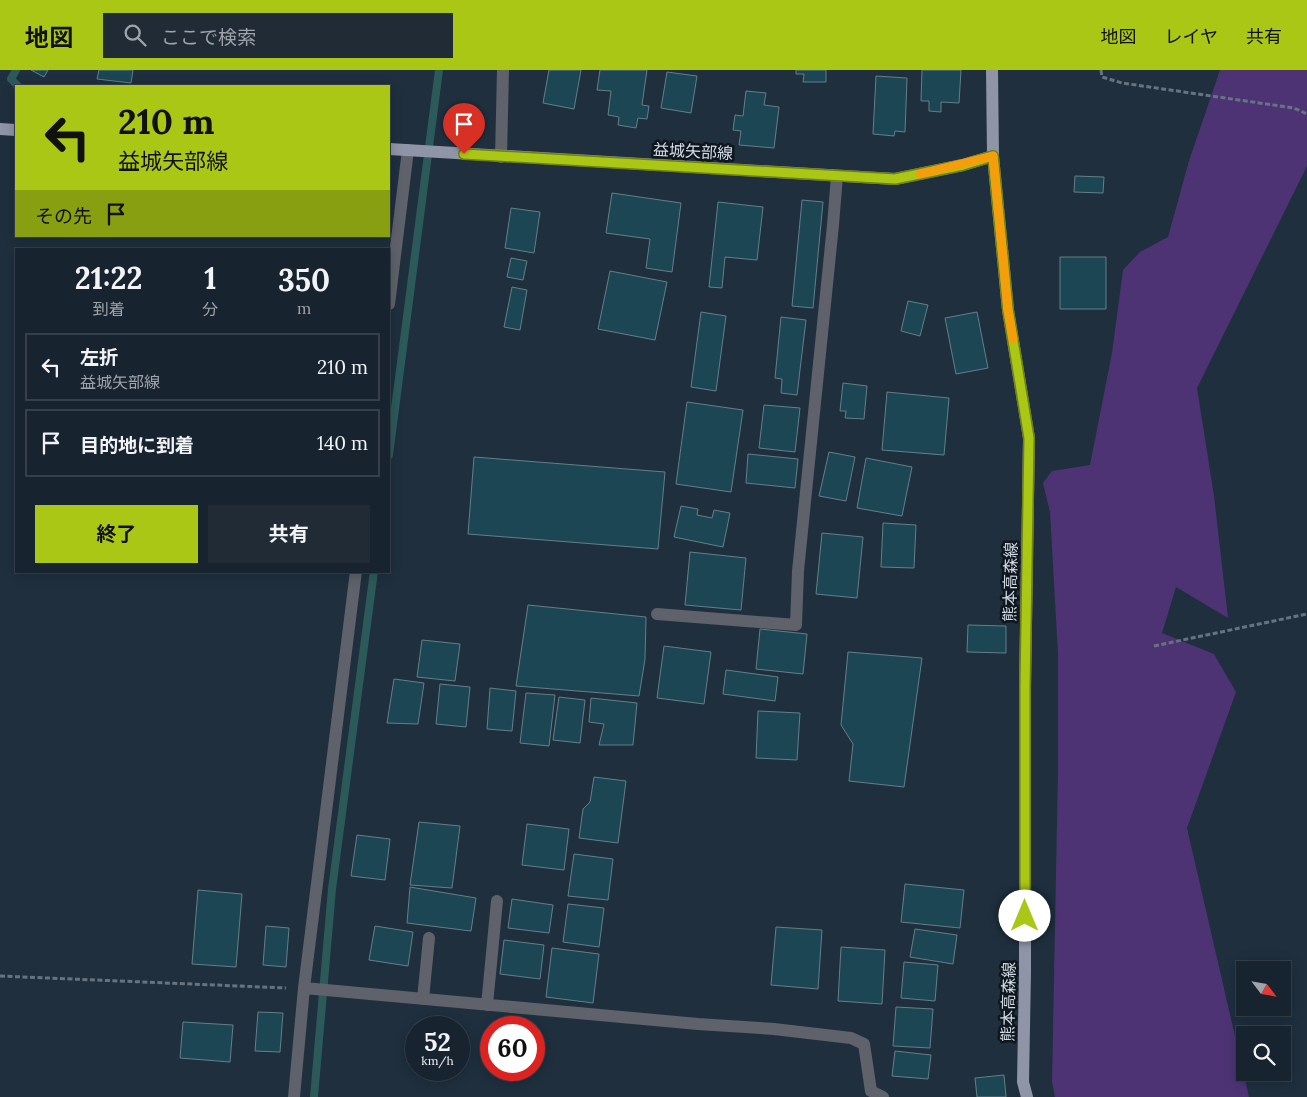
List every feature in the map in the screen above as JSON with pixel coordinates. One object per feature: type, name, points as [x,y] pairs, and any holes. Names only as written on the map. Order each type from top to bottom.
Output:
[{"type":"main road","name":"熊本高森線","points":[[992,70],[993,156],[1008,310],[1029,438],[1025,688],[1023,1082],[1027,1097]]},
{"type":"main road","points":[[0,129],[15,130]]},
{"type":"main road","name":"益城矢部線","points":[[390,149],[895,179],[963,165],[993,156]]},
{"type":"street","points":[[501,157],[503,70]]},
{"type":"street","points":[[390,296],[408,150]]},
{"type":"street","points":[[658,614],[796,625],[798,571],[837,176]]},
{"type":"street","points":[[294,1097],[304,988],[356,573]]},
{"type":"street","points":[[488,1004],[497,901]]},
{"type":"street","points":[[423,999],[429,938]]},
{"type":"street","points":[[304,988],[698,1024],[774,1029],[851,1038],[864,1044],[871,1091],[882,1097]]},
{"type":"path","points":[[1101,70],[1102,77],[1122,83],[1294,108],[1307,114]]},
{"type":"path","points":[[1154,646],[1307,614]]},
{"type":"path","points":[[0,976],[304,988]]},
{"type":"shaded area","points":[[1220,70],[1307,70],[1307,166],[1197,388],[1214,496],[1228,618],[1176,587],[1162,633],[1214,654],[1236,692],[1187,828],[1236,1041],[1236,1081],[1245,1081],[1249,1097],[1055,1097],[1052,1082],[1058,770],[1058,654],[1050,512],[1043,483],[1052,471],[1090,465],[1112,353],[1123,270],[1140,252],[1168,237],[1189,161]]},
{"type":"building","points":[[31,70],[48,70],[44,77]]},
{"type":"building","points":[[99,70],[133,70],[131,83],[97,79]]},
{"type":"building","points":[[549,70],[581,70],[574,109],[543,103]]},
{"type":"building","points":[[600,70],[647,70],[642,105],[649,106],[647,119],[638,118],[636,128],[618,125],[619,117],[608,115],[611,91],[597,90]]},
{"type":"building","points":[[796,70],[826,70],[826,82],[803,82],[804,74],[796,74]]},
{"type":"building","points":[[922,70],[961,70],[959,103],[941,102],[941,112],[929,111],[929,101],[921,101]]},
{"type":"building","points":[[667,72],[697,76],[691,113],[661,108]]},
{"type":"building","points":[[876,76],[907,78],[905,132],[895,131],[894,136],[873,134]]},
{"type":"building","points":[[746,91],[766,93],[764,105],[779,107],[774,148],[739,145],[741,131],[733,130],[735,115],[743,116]]},
{"type":"building","points":[[1075,176],[1104,177],[1103,193],[1074,192]]},
{"type":"building","points":[[612,193],[681,203],[672,272],[646,268],[650,239],[606,233]]},
{"type":"building","points":[[802,200],[823,202],[813,308],[792,306]]},
{"type":"building","points":[[718,202],[763,207],[757,260],[725,257],[722,288],[709,287]]},
{"type":"building","points":[[511,208],[540,212],[534,253],[505,248]]},
{"type":"building","points":[[1060,257],[1106,257],[1106,309],[1060,309]]},
{"type":"building","points":[[511,258],[527,261],[523,280],[507,277]]},
{"type":"building","points":[[610,271],[667,282],[655,340],[598,329]]},
{"type":"building","points":[[512,287],[527,290],[520,330],[504,327]]},
{"type":"building","points":[[908,301],[928,305],[920,336],[901,331]]},
{"type":"building","points":[[701,312],[726,316],[716,391],[691,387]]},
{"type":"building","points":[[977,312],[988,368],[956,374],[945,318]]},
{"type":"building","points":[[781,317],[806,320],[797,395],[781,393],[782,379],[775,378]]},
{"type":"building","points":[[843,383],[867,386],[864,419],[845,418],[846,411],[840,411]]},
{"type":"building","points":[[887,392],[949,398],[944,455],[882,450]]},
{"type":"building","points":[[687,402],[743,410],[731,492],[676,484]]},
{"type":"building","points":[[764,405],[800,408],[795,452],[759,448]]},
{"type":"building","points":[[829,452],[855,457],[846,501],[819,496]]},
{"type":"building","points":[[748,454],[798,459],[795,488],[746,483]]},
{"type":"building","points":[[474,457],[665,472],[658,549],[468,534]]},
{"type":"building","points":[[866,458],[912,467],[902,516],[857,508]]},
{"type":"building","points":[[681,506],[698,509],[697,515],[712,518],[714,510],[730,513],[723,547],[674,537]]},
{"type":"building","points":[[883,523],[916,525],[914,568],[881,567]]},
{"type":"building","points":[[822,533],[863,537],[857,598],[816,594]]},
{"type":"building","points":[[690,552],[746,558],[741,610],[685,605]]},
{"type":"building","points":[[528,605],[646,617],[645,659],[639,696],[516,686]]},
{"type":"building","points":[[968,625],[1006,626],[1006,653],[967,652]]},
{"type":"building","points":[[760,629],[807,634],[803,674],[756,669]]},
{"type":"building","points":[[422,640],[460,644],[455,681],[417,677]]},
{"type":"building","points":[[664,646],[711,652],[704,704],[657,698]]},
{"type":"building","points":[[848,652],[922,658],[904,787],[849,781],[853,744],[841,725]]},
{"type":"building","points":[[726,670],[778,677],[775,701],[723,694]]},
{"type":"building","points":[[394,679],[424,683],[418,724],[387,723]]},
{"type":"building","points":[[440,684],[470,687],[466,727],[436,724]]},
{"type":"building","points":[[490,688],[516,691],[512,731],[487,729]]},
{"type":"building","points":[[526,693],[555,695],[549,746],[520,743]]},
{"type":"building","points":[[559,697],[585,700],[580,743],[553,740]]},
{"type":"building","points":[[591,698],[637,703],[633,745],[599,745],[604,724],[589,722]]},
{"type":"building","points":[[758,711],[800,713],[797,760],[756,758]]},
{"type":"building","points":[[594,777],[626,781],[618,843],[579,838],[583,809],[590,802]]},
{"type":"building","points":[[419,822],[460,826],[452,888],[410,885]]},
{"type":"building","points":[[527,824],[569,829],[564,870],[522,865]]},
{"type":"building","points":[[357,835],[390,839],[385,880],[351,876]]},
{"type":"building","points":[[574,854],[613,859],[608,900],[568,896]]},
{"type":"building","points":[[905,884],[964,890],[960,928],[901,922]]},
{"type":"building","points":[[410,887],[476,898],[471,931],[407,923]]},
{"type":"building","points":[[198,890],[242,894],[236,967],[192,964]]},
{"type":"building","points":[[512,899],[553,905],[549,933],[508,928]]},
{"type":"building","points":[[568,904],[604,908],[599,947],[563,942]]},
{"type":"building","points":[[266,926],[289,928],[286,967],[263,965]]},
{"type":"building","points":[[375,926],[413,932],[408,966],[369,960]]},
{"type":"building","points":[[776,927],[822,930],[818,989],[771,985]]},
{"type":"building","points":[[915,929],[957,935],[953,964],[910,957]]},
{"type":"building","points":[[504,940],[544,945],[540,979],[500,974]]},
{"type":"building","points":[[841,947],[885,950],[882,1004],[838,1001]]},
{"type":"building","points":[[552,948],[599,954],[593,1003],[546,997]]},
{"type":"building","points":[[904,962],[938,965],[935,1001],[901,998]]},
{"type":"building","points":[[896,1007],[933,1009],[930,1048],[893,1046]]},
{"type":"building","points":[[258,1012],[283,1013],[280,1052],[255,1051]]},
{"type":"building","points":[[183,1022],[233,1025],[230,1062],[180,1058]]},
{"type":"building","points":[[895,1051],[931,1055],[928,1079],[892,1076]]},
{"type":"building","points":[[1004,1075],[1006,1097],[977,1097],[975,1078]]},
{"type":"waterway","points":[[16,70],[11,79],[17,85]]},
{"type":"waterway","points":[[390,447],[439,70]]},
{"type":"waterway","points":[[314,1097],[332,889],[374,573]]},
{"type":"slow traffic","points":[[920,174],[963,165],[993,156],[1008,310],[1013,339]]},
{"type":"route","points":[[464,154],[895,179],[963,165],[993,156],[1008,310],[1029,438],[1025,688],[1025,916]]}]
